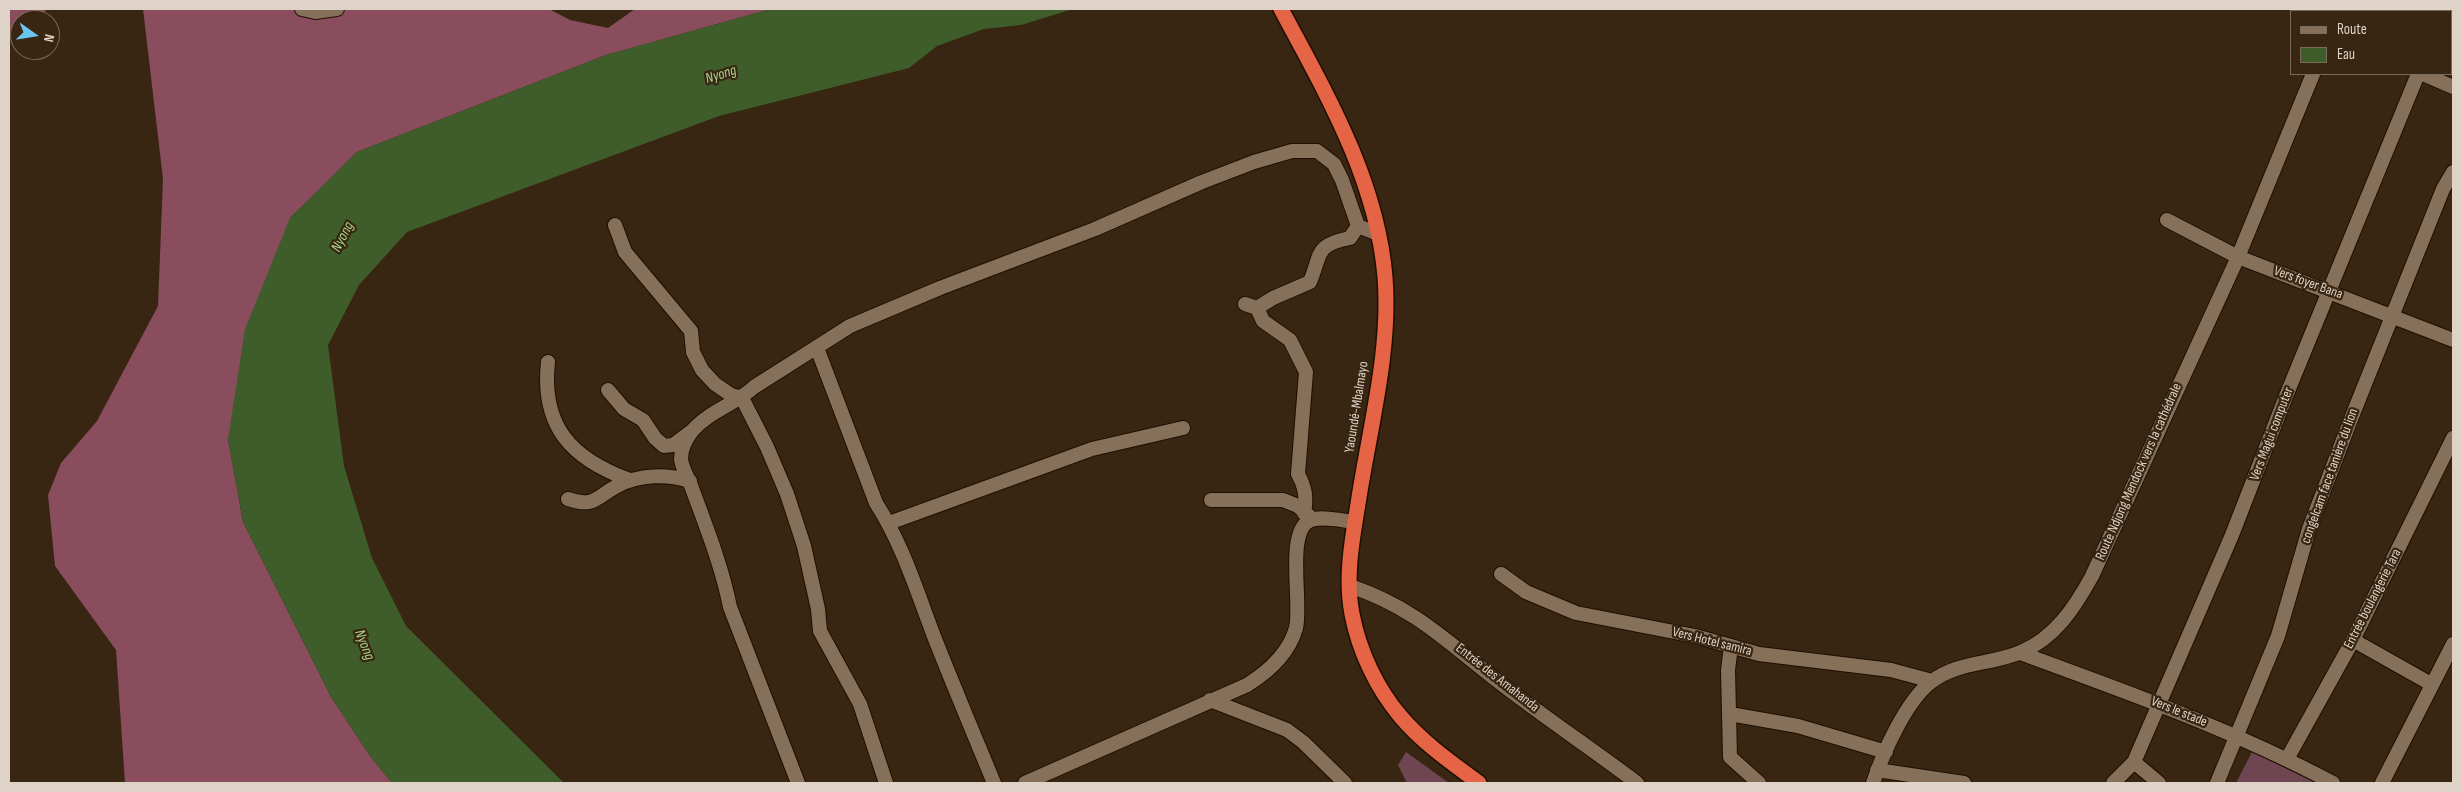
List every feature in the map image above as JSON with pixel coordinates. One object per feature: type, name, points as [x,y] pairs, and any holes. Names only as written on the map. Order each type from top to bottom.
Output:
[{"type":"highway","name":"Yaoundé-Mbalmayo","points":[[1281,9],[1363,173],[1378,234],[1385,276],[1386,320],[1350,557],[1352,613],[1358,638],[1368,663],[1383,691],[1401,717],[1425,740],[1479,783]]},
{"type":"street","points":[[302,9],[314,12],[337,9]]},
{"type":"street","name":"Route Ndjong Mendock vers la cathédrale","points":[[1875,777],[1911,701],[1932,681],[1953,670],[1975,663],[2020,653],[2044,638],[2064,621],[2092,576],[2238,258],[2313,75]]},
{"type":"street","name":"Vers Magui computer","points":[[2134,762],[2232,535],[2418,75]]},
{"type":"street","points":[[2425,75],[2453,87]]},
{"type":"street","points":[[608,390],[624,410],[643,420],[655,438],[664,446],[672,445],[727,405],[742,398],[754,387],[850,326],[940,288],[1095,229],[1254,162],[1292,151],[1317,151],[1334,164],[1342,180],[1358,226],[1378,234]]},
{"type":"street","name":"congelcam face tanière du lion","points":[[2217,783],[2278,636],[2310,529],[2392,315],[2443,189],[2453,172]]},
{"type":"street","name":"Vers foyer Bana","points":[[2167,220],[2238,258],[2392,315],[2453,340]]},
{"type":"street","points":[[615,225],[625,252],[691,331],[693,352],[702,370],[715,384],[731,395],[742,398],[770,454],[787,494],[804,546],[818,609],[820,631],[860,704],[886,783]]},
{"type":"street","points":[[1025,783],[1210,700],[1247,686],[1264,674],[1290,642],[1298,616],[1297,541],[1302,525],[1309,516],[1305,486],[1298,474],[1306,372],[1290,340],[1263,321],[1251,306],[1310,282],[1323,246],[1331,242],[1350,238],[1358,226]]},
{"type":"street","points":[[818,348],[876,502],[889,522],[910,568],[934,637],[994,783]]},
{"type":"street","points":[[548,362],[547,402],[563,435],[574,450],[590,462],[630,480]]},
{"type":"street","points":[[889,522],[1092,448],[1183,428]]},
{"type":"street","points":[[694,430],[686,439],[681,457],[682,465],[690,482],[724,581],[730,607],[798,783]]},
{"type":"street","name":"Entrée boulangerie Tara","points":[[2287,759],[2353,640],[2453,438]]},
{"type":"street","points":[[568,498],[583,503],[593,502],[630,480],[656,476],[674,476],[690,482]]},
{"type":"street","points":[[1211,500],[1283,500],[1298,506],[1309,516],[1355,522]]},
{"type":"street","name":"Vers Hotel samira","points":[[1501,574],[1526,592],[1576,613],[1695,636],[1760,654],[1891,670],[1932,681]]},
{"type":"street","name":"Entrée des Amahanda","points":[[1350,586],[1380,596],[1423,621],[1499,682],[1628,780]]},
{"type":"street","points":[[2353,640],[2431,684]]},
{"type":"street","points":[[2382,783],[2453,644]]},
{"type":"street","points":[[1731,646],[1728,670],[1730,757],[1759,783]]},
{"type":"street","name":"Vers le stade","points":[[2020,653],[2159,704],[2238,736],[2333,783]]},
{"type":"street","points":[[1210,700],[1287,730],[1303,742],[1345,783]]},
{"type":"street","points":[[1730,714],[1798,726],[1886,752]]},
{"type":"street","points":[[2113,783],[2134,762],[2159,783]]},
{"type":"street","points":[[1875,777],[1964,783]]},
{"type":"shaded area","points":[[9,9],[48,9],[10,10],[9,37]]},
{"type":"shaded area","points":[[143,9],[549,9],[570,20],[608,28],[635,9],[771,9],[606,55],[357,152],[290,218],[228,439],[243,522],[331,697],[370,756],[392,783],[125,783],[116,650],[55,566],[48,495],[61,463],[97,421],[158,306],[163,179]]},
{"type":"shaded area","points":[[1406,752],[1449,783],[1407,783],[1398,765]]},
{"type":"shaded area","points":[[2252,752],[2316,783],[2236,783]]},
{"type":"water","name":"Nyong","points":[[771,9],[1073,9],[1021,25],[984,29],[937,46],[909,68],[719,116],[407,232],[359,285],[328,345],[344,466],[372,558],[406,626],[564,783],[392,783],[370,756],[331,697],[243,522],[228,439],[245,329],[290,218],[357,152],[606,55]]}]
